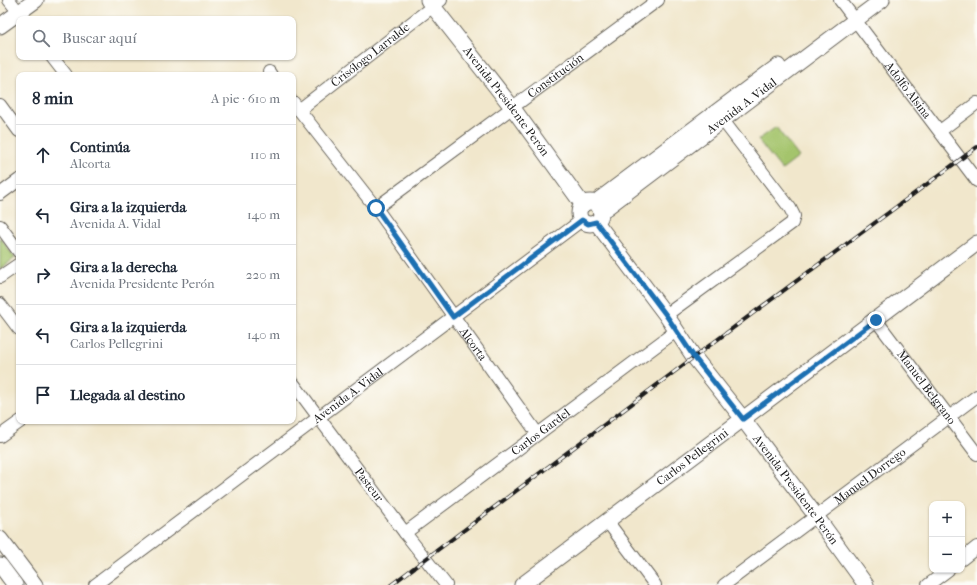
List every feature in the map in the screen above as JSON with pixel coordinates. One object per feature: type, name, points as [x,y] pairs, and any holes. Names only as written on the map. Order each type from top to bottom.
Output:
[{"type":"main road","points":[[0,18],[36,0]]},
{"type":"main road","name":"Avenida A. Vidal","points":[[852,17],[867,0]]},
{"type":"main road","name":"Avenida A. Vidal","points":[[591,212],[606,208],[720,116],[852,17],[882,0]]},
{"type":"main road","name":"Avenida Presidente Perón","points":[[434,2],[591,212],[666,315],[694,357],[743,419],[866,585]]},
{"type":"main road","points":[[0,26],[18,8]]},
{"type":"main road","name":"Carlos Pellegrini","points":[[522,585],[977,243]]},
{"type":"main road","points":[[0,539],[35,585]]},
{"type":"main road","points":[[0,565],[15,585]]},
{"type":"street","name":"Constitución","points":[[376,208],[512,107],[642,5],[658,0]]},
{"type":"street","name":"Adolfo Alsina","points":[[840,0],[977,181]]},
{"type":"street","name":"Crisólogo Larralde","points":[[296,106],[434,2]]},
{"type":"street","points":[[54,60],[64,72]]},
{"type":"street","points":[[940,131],[977,103]]},
{"type":"street","points":[[0,105],[16,127]]},
{"type":"street","name":"Alcorta","points":[[296,106],[376,208],[537,433]]},
{"type":"street","points":[[666,315],[792,223],[794,216],[790,208],[720,116]]},
{"type":"street","points":[[0,194],[16,182]]},
{"type":"street","name":"Avenida A. Vidal","points":[[95,585],[591,212]]},
{"type":"street","points":[[0,226],[16,248]]},
{"type":"street","points":[[0,277],[16,266]]},
{"type":"street","points":[[0,304],[16,325]]},
{"type":"street","name":"Manuel Belgrano","points":[[876,320],[977,454]]},
{"type":"street","name":"Carlos Gardel","points":[[405,533],[676,330]]},
{"type":"street","name":"Pasteur","points":[[296,387],[405,533],[446,585]]},
{"type":"street","name":"Manuel Dorrego","points":[[724,585],[977,396]]},
{"type":"street","points":[[0,436],[17,424]]},
{"type":"street","points":[[607,521],[655,585]]},
{"type":"street","points":[[965,557],[977,548]]},
{"type":"street","points":[[928,585],[944,573]]},
{"type":"green space","points":[[776,127],[799,157],[782,170],[758,140]]},
{"type":"green space","points":[[0,237],[15,258],[0,269]]},
{"type":"railway","points":[[391,585],[694,357],[977,147]]},
{"type":"route","points":[[376,208],[453,317],[582,220],[588,224],[596,222],[666,315],[694,357],[743,419],[876,320]]}]
